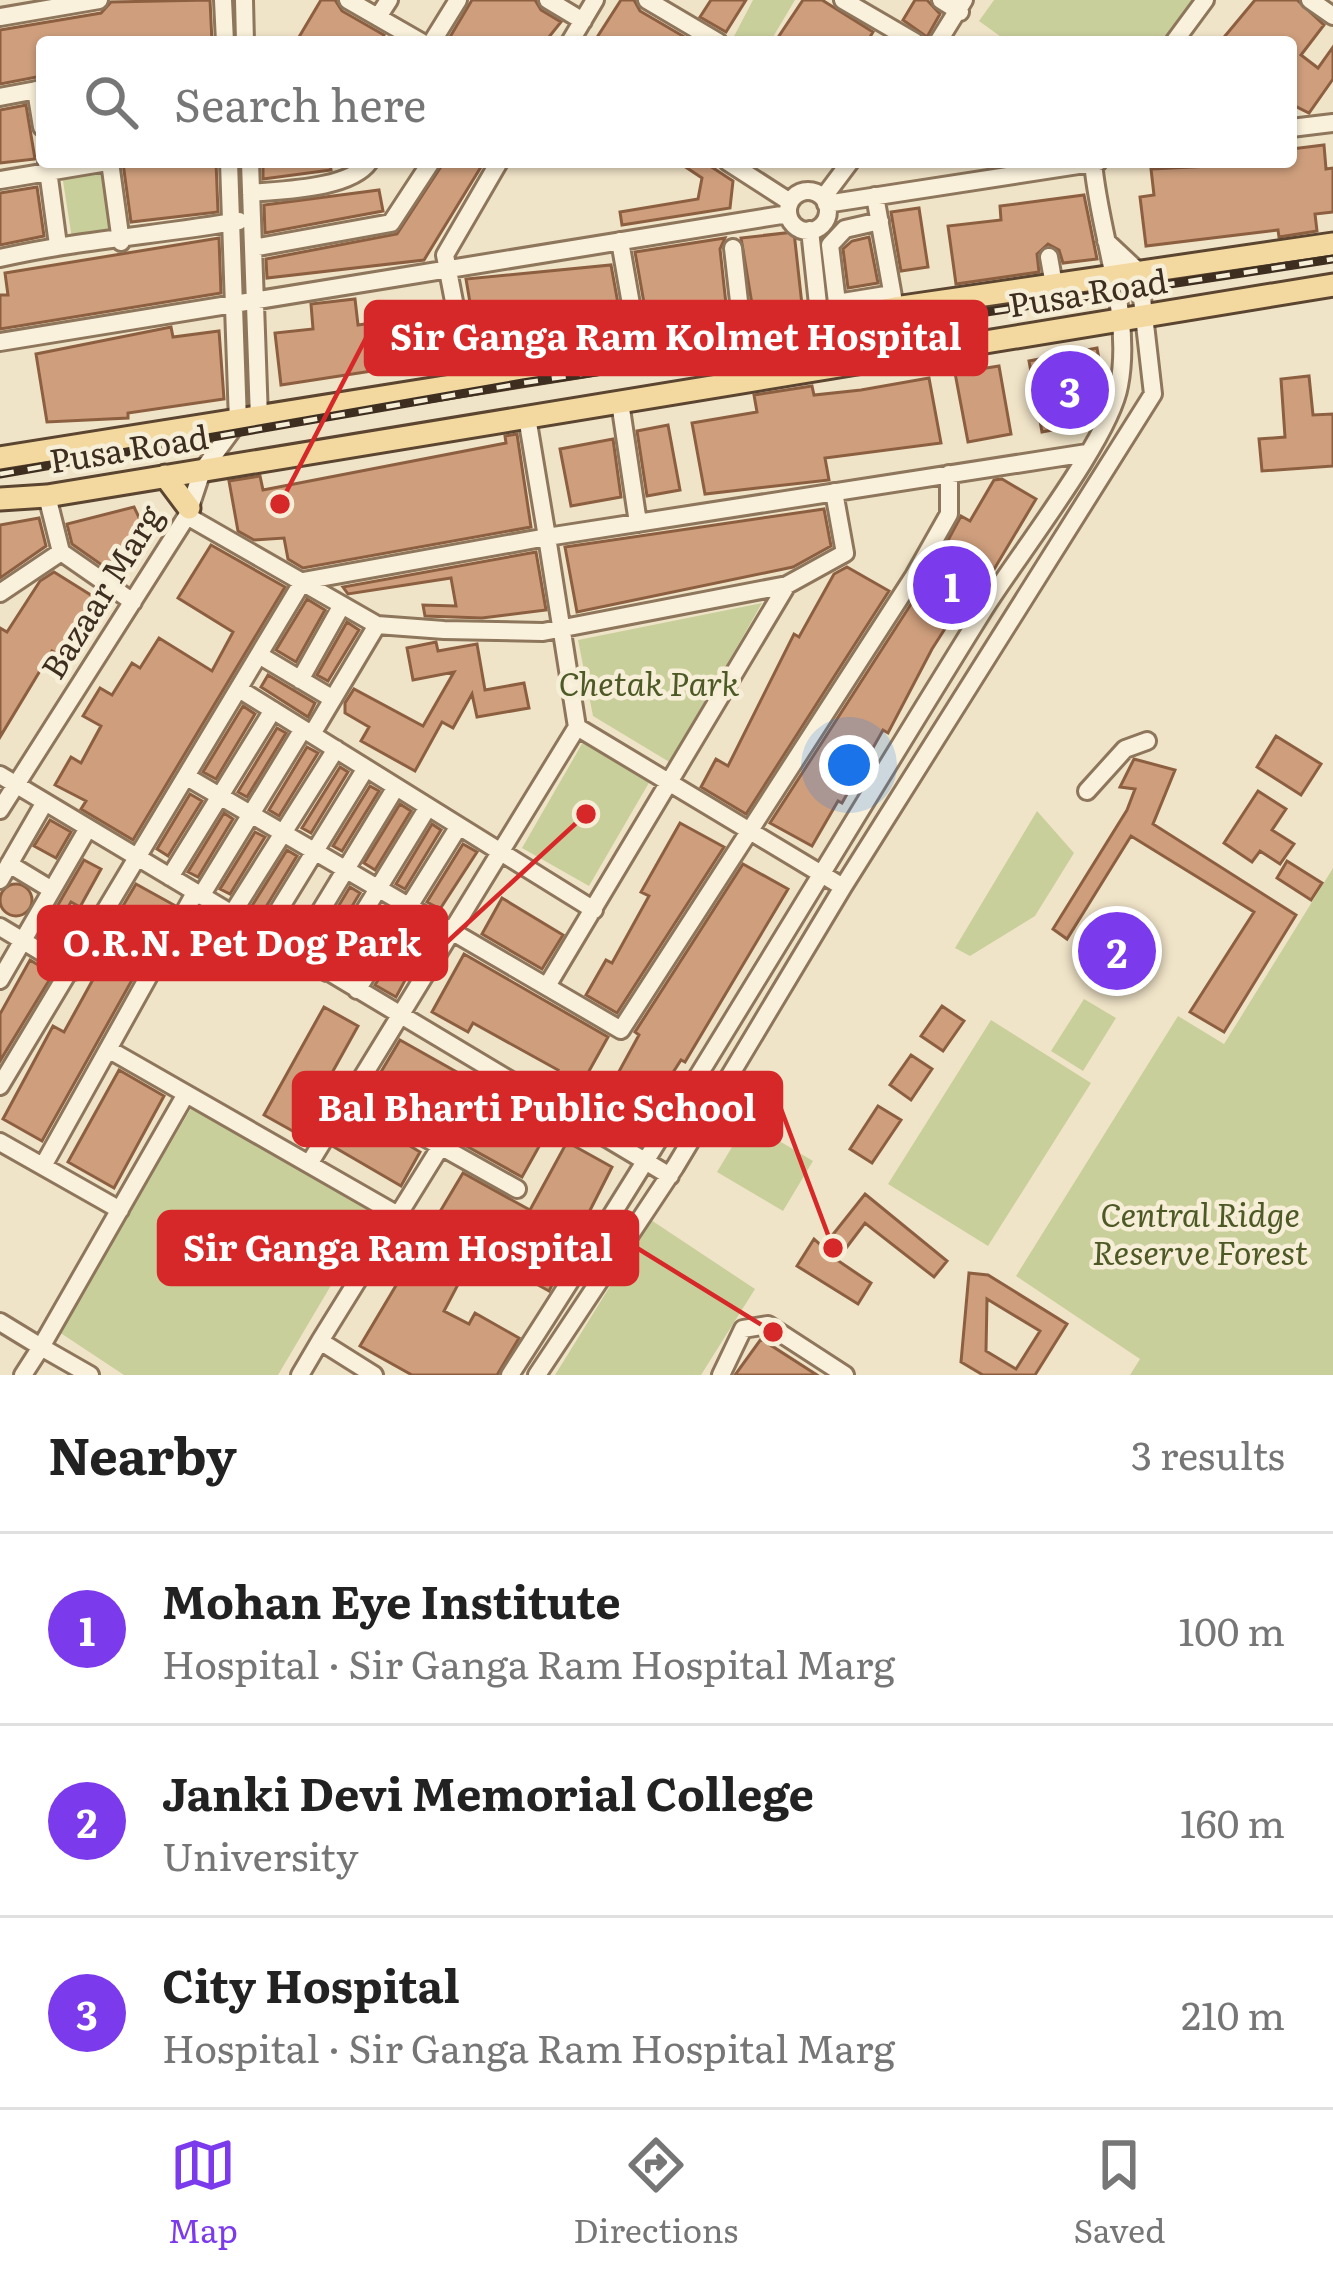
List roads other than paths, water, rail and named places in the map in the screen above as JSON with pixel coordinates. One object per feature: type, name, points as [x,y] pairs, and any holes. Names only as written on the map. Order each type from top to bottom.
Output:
[{"type":"main road","name":"Pusa Road","points":[[0,458],[640,356],[741,326],[832,315],[894,301],[1054,285],[1333,244]]},
{"type":"main road","name":"Pusa Road","points":[[0,500],[211,470],[1333,285]]},
{"type":"main road","points":[[165,476],[188,512]]},
{"type":"street","points":[[0,17],[99,0]]},
{"type":"street","points":[[223,0],[225,36]]},
{"type":"street","points":[[244,0],[245,36]]},
{"type":"street","points":[[347,0],[411,36]]},
{"type":"street","points":[[378,17],[389,0]]},
{"type":"street","points":[[436,36],[458,0]]},
{"type":"street","points":[[548,0],[583,21]]},
{"type":"street","points":[[574,36],[596,0]]},
{"type":"street","points":[[647,0],[708,36]]},
{"type":"street","points":[[843,0],[905,36]]},
{"type":"street","points":[[940,0],[962,6]]},
{"type":"street","points":[[942,36],[962,6],[978,0]]},
{"type":"street","points":[[1185,36],[1205,0]]},
{"type":"street","points":[[1310,0],[1333,16]]},
{"type":"street","points":[[0,97],[36,91]]},
{"type":"street","points":[[1297,123],[1333,123]]},
{"type":"street","points":[[0,180],[44,168]]},
{"type":"street","points":[[48,168],[58,245]]},
{"type":"street","points":[[110,168],[122,242]]},
{"type":"street","points":[[229,168],[233,307],[248,420]]},
{"type":"street","points":[[248,420],[255,304],[250,168]]},
{"type":"street","points":[[251,194],[342,178],[365,168]]},
{"type":"street","points":[[253,248],[391,223],[427,168]]},
{"type":"street","points":[[470,384],[445,255],[496,168]]},
{"type":"street","points":[[736,168],[789,208],[794,226],[810,230],[824,223],[829,201],[847,168]]},
{"type":"street","points":[[0,342],[620,241],[789,208],[806,191],[829,201],[1056,168]]},
{"type":"street","points":[[510,1375],[649,1162],[822,873],[1087,453],[1119,389],[1121,322],[1096,168]]},
{"type":"street","points":[[875,196],[894,301]]},
{"type":"street","points":[[829,201],[844,229]]},
{"type":"street","points":[[0,258],[58,245],[122,242],[252,219]]},
{"type":"street","points":[[832,315],[830,245],[844,229],[880,221]]},
{"type":"street","points":[[810,230],[832,315]]},
{"type":"street","points":[[537,1375],[670,1175],[843,887],[1153,394],[1139,272],[1105,240]]},
{"type":"street","points":[[620,241],[640,356]]},
{"type":"street","points":[[696,322],[741,326],[733,248]]},
{"type":"street","points":[[1049,257],[1054,285]]},
{"type":"street","points":[[620,402],[638,523]]},
{"type":"street","points":[[309,1164],[577,727],[527,417]]},
{"type":"street","name":"Bazaar Marg","points":[[0,810],[8,780],[133,602],[211,470],[248,420]]},
{"type":"street","points":[[0,1086],[303,581],[547,537],[1087,453]]},
{"type":"street","points":[[187,777],[621,1030],[914,576],[949,514],[949,474]]},
{"type":"street","points":[[188,512],[376,626],[527,633],[787,586],[845,554],[834,492]]},
{"type":"street","points":[[47,496],[61,552],[133,602]]},
{"type":"street","points":[[2,596],[61,552]]},
{"type":"street","points":[[547,986],[787,586]]},
{"type":"street","points":[[300,680],[342,605]]},
{"type":"street","points":[[43,1166],[198,894],[332,699],[376,626]]},
{"type":"street","points":[[260,655],[332,699]]},
{"type":"street","points":[[239,689],[593,910]]},
{"type":"street","points":[[170,877],[273,710]]},
{"type":"street","points":[[577,727],[843,887]]},
{"type":"street","points":[[1087,791],[1125,749],[1147,741]]},
{"type":"street","points":[[232,914],[335,749]]},
{"type":"street","points":[[264,934],[366,768]]},
{"type":"street","points":[[8,780],[670,1175]]},
{"type":"street","points":[[295,953],[396,787]]},
{"type":"street","points":[[45,802],[4,872],[52,890]]},
{"type":"street","points":[[327,972],[428,807]]},
{"type":"street","points":[[357,990],[459,826]]},
{"type":"street","points":[[0,980],[88,828]]},
{"type":"street","points":[[0,927],[73,971]]},
{"type":"street","points":[[108,1049],[396,1214]]},
{"type":"street","points":[[23,1375],[186,1094]]},
{"type":"street","points":[[351,1096],[517,1190]]},
{"type":"street","points":[[0,1142],[119,1210]]},
{"type":"street","points":[[300,1375],[441,1146]]},
{"type":"street","points":[[0,1322],[90,1375]]},
{"type":"street","points":[[721,1375],[743,1329],[755,1324],[768,1325],[844,1375]]},
{"type":"street","points":[[320,1341],[374,1375]]},
{"type":"railway","points":[[0,474],[523,383],[1333,259]]},
{"type":"place","name":"City Hospital","points":[[1070,390]]},
{"type":"place","name":"Sir Ganga Ram Kolmet Hospital","points":[[280,504]]},
{"type":"place","name":"Mohan Eye Institute","points":[[952,585]]},
{"type":"place","name":"O.R.N. Pet Dog Park","points":[[586,814]]},
{"type":"place","name":"Janki Devi Memorial College","points":[[1117,951]]},
{"type":"place","name":"Bal Bharti Public School","points":[[833,1248]]},
{"type":"place","name":"Sir Ganga Ram Hospital","points":[[773,1332]]},
{"type":"park label","name":"Chetak Park","points":[[649,684]]},
{"type":"park label","name":"Central Ridge Reserve Forest","points":[[1200,1234]]}]
